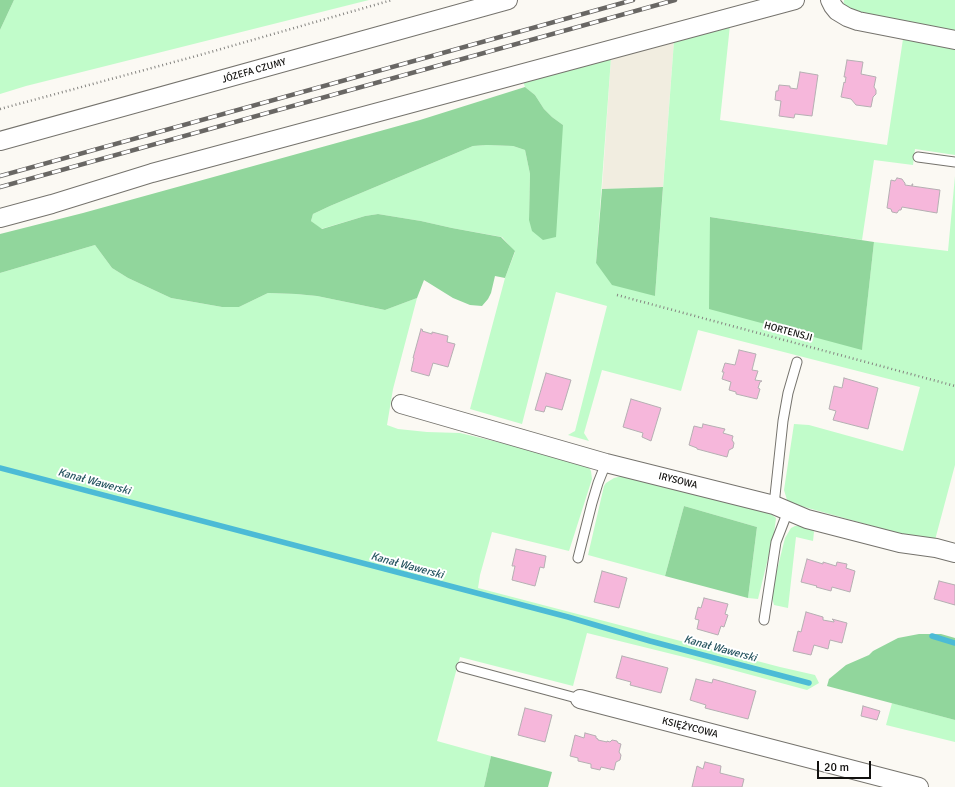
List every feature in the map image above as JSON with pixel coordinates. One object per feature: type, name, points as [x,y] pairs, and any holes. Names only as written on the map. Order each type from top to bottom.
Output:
[{"type":"street","name":"JÓZEFA CZUMY","points":[[0,141],[482,3],[508,0]]},
{"type":"street","points":[[0,218],[52,204],[152,173],[795,0]]},
{"type":"street","points":[[830,0],[837,11],[847,18],[955,40]]},
{"type":"street","name":"IRYSOWA","points":[[401,404],[606,463],[781,508],[807,519],[900,543],[936,548],[955,553]]},
{"type":"street","name":"KSIĘŻYCOWA","points":[[580,699],[919,787]]},
{"type":"lane","points":[[918,157],[955,162]]},
{"type":"lane","points":[[764,620],[781,508],[784,414],[788,393],[797,362]]},
{"type":"lane","points":[[578,558],[592,502],[606,463]]},
{"type":"lane","name":"KSIĘŻYCOWA","points":[[461,667],[580,699]]},
{"type":"path","points":[[0,109],[200,55],[392,0]]},
{"type":"path","name":"HORTENSJI","points":[[617,295],[955,386]]},
{"type":"shaded area","points":[[674,41],[663,187],[602,189],[611,58]]},
{"type":"green space","points":[[0,0],[14,0],[0,30]]},
{"type":"green space","points":[[14,0],[369,0],[26,86],[0,94],[0,30]]},
{"type":"green space","points":[[844,0],[955,0],[955,34],[843,9]]},
{"type":"green space","points":[[730,25],[720,120],[887,145],[903,39],[955,49],[955,155],[915,149],[913,165],[874,160],[862,240],[710,217],[862,349],[874,242],[948,251],[955,176],[955,465],[935,540],[912,537],[790,503],[787,500],[784,490],[794,424],[809,425],[903,451],[920,387],[698,330],[681,391],[602,370],[584,433],[589,441],[568,435],[575,431],[607,306],[556,292],[522,424],[470,409],[505,278],[515,252],[502,237],[378,214],[365,216],[321,229],[311,221],[313,214],[330,206],[473,146],[487,145],[513,146],[525,150],[530,174],[529,220],[563,125],[544,109],[535,95],[525,87],[522,78],[611,58],[596,263],[655,296],[674,41]]},
{"type":"green space","points":[[525,87],[535,95],[544,109],[552,117],[563,125],[556,237],[543,240],[532,231],[529,220],[530,174],[525,150],[513,146],[473,146],[330,206],[313,214],[311,221],[322,229],[365,216],[378,214],[501,237],[515,251],[505,278],[495,276],[491,293],[482,306],[470,305],[453,298],[424,280],[417,298],[385,310],[317,296],[268,293],[239,307],[222,307],[171,298],[128,278],[112,268],[95,245],[0,273],[0,234],[83,213],[420,120]]},
{"type":"green space","points":[[663,187],[655,296],[612,285],[596,263],[602,189]]},
{"type":"green space","points":[[710,217],[874,242],[862,350],[709,309]]},
{"type":"green space","points":[[95,245],[112,268],[128,278],[171,298],[222,307],[239,307],[268,293],[317,296],[385,310],[417,298],[393,389],[387,425],[398,429],[460,433],[582,462],[588,466],[591,471],[592,479],[569,551],[492,532],[480,575],[478,588],[815,675],[819,683],[807,690],[587,633],[573,686],[460,657],[437,741],[491,756],[484,787],[0,787],[0,273]]},
{"type":"green space","points":[[622,476],[766,510],[776,518],[774,534],[758,599],[748,598],[757,527],[684,506],[665,576],[588,555],[604,486],[614,478]]},
{"type":"green space","points":[[684,506],[757,527],[748,598],[665,576]]},
{"type":"green space","points":[[795,526],[812,528],[814,532],[813,541],[796,537],[788,608],[774,605],[771,594],[785,538],[791,528]]},
{"type":"green space","points":[[919,634],[941,634],[955,638],[955,720],[827,686],[829,679],[846,665],[869,655],[873,651],[898,638]]},
{"type":"green space","points":[[892,703],[955,720],[955,742],[886,725]]},
{"type":"green space","points":[[491,756],[552,772],[548,787],[484,787]]},
{"type":"building","points":[[847,60],[863,62],[861,74],[876,77],[874,87],[876,94],[873,97],[871,107],[856,105],[851,99],[841,97],[846,77],[844,77]]},
{"type":"building","points":[[800,72],[818,75],[812,116],[795,114],[794,118],[779,116],[781,101],[775,100],[776,91],[778,91],[779,85],[790,86],[790,88],[797,89]]},
{"type":"building","points":[[897,178],[902,179],[905,185],[940,190],[937,213],[902,207],[897,213],[892,212],[891,209],[887,208],[891,180],[895,181]]},
{"type":"building","points":[[421,329],[423,330],[422,331],[432,334],[432,332],[448,336],[447,342],[455,344],[448,367],[433,363],[429,376],[411,371]]},
{"type":"building","points":[[739,350],[756,354],[752,370],[758,371],[755,380],[762,381],[760,382],[758,388],[760,389],[757,399],[736,394],[736,392],[729,390],[731,382],[722,379],[724,372],[722,372],[725,363],[735,365]]},
{"type":"building","points":[[546,373],[571,380],[562,410],[546,406],[544,412],[535,410]]},
{"type":"building","points":[[844,378],[878,388],[868,429],[833,420],[836,411],[829,409],[834,386],[842,388]]},
{"type":"building","points":[[631,399],[661,408],[651,441],[642,437],[643,433],[623,427]]},
{"type":"building","points":[[703,424],[725,429],[723,433],[733,436],[733,448],[729,450],[727,457],[697,449],[689,445],[694,426],[702,428]]},
{"type":"building","points":[[516,549],[546,556],[544,568],[540,567],[535,586],[512,580],[515,566],[512,566]]},
{"type":"building","points":[[807,559],[836,566],[837,562],[847,564],[846,568],[855,571],[850,592],[832,587],[831,591],[801,582]]},
{"type":"building","points":[[602,571],[627,578],[619,608],[594,602]]},
{"type":"building","points":[[939,581],[955,585],[955,605],[934,599]]},
{"type":"building","points":[[704,598],[728,604],[725,614],[728,615],[724,627],[721,626],[718,635],[697,629],[699,620],[695,619],[698,607],[701,608]]},
{"type":"building","points":[[806,612],[823,617],[823,620],[834,622],[832,619],[847,623],[842,643],[830,640],[828,649],[814,645],[811,655],[793,651],[798,631],[801,632]]},
{"type":"building","points":[[622,656],[668,668],[661,693],[630,685],[631,682],[616,678]]},
{"type":"building","points":[[696,679],[712,683],[713,679],[756,691],[748,719],[705,708],[706,705],[690,700]]},
{"type":"building","points":[[863,706],[880,711],[877,720],[861,716]]},
{"type":"building","points":[[525,708],[552,715],[545,742],[518,735]]},
{"type":"building","points":[[585,733],[596,736],[598,740],[610,742],[612,740],[621,744],[619,752],[621,755],[620,760],[616,762],[614,770],[601,767],[600,770],[591,768],[591,764],[578,761],[578,758],[570,756],[575,735],[584,738]]},
{"type":"building","points":[[705,762],[721,766],[720,773],[744,779],[742,787],[692,787],[697,766],[703,769]]},
{"type":"waterway","name":"Kanał Wawerski","points":[[0,468],[568,617],[650,641],[809,683]]},
{"type":"waterway","name":"Kanał Wawerski","points":[[932,636],[955,643]]},
{"type":"railway","points":[[0,176],[633,0]]},
{"type":"railway","points":[[0,187],[675,0]]}]
